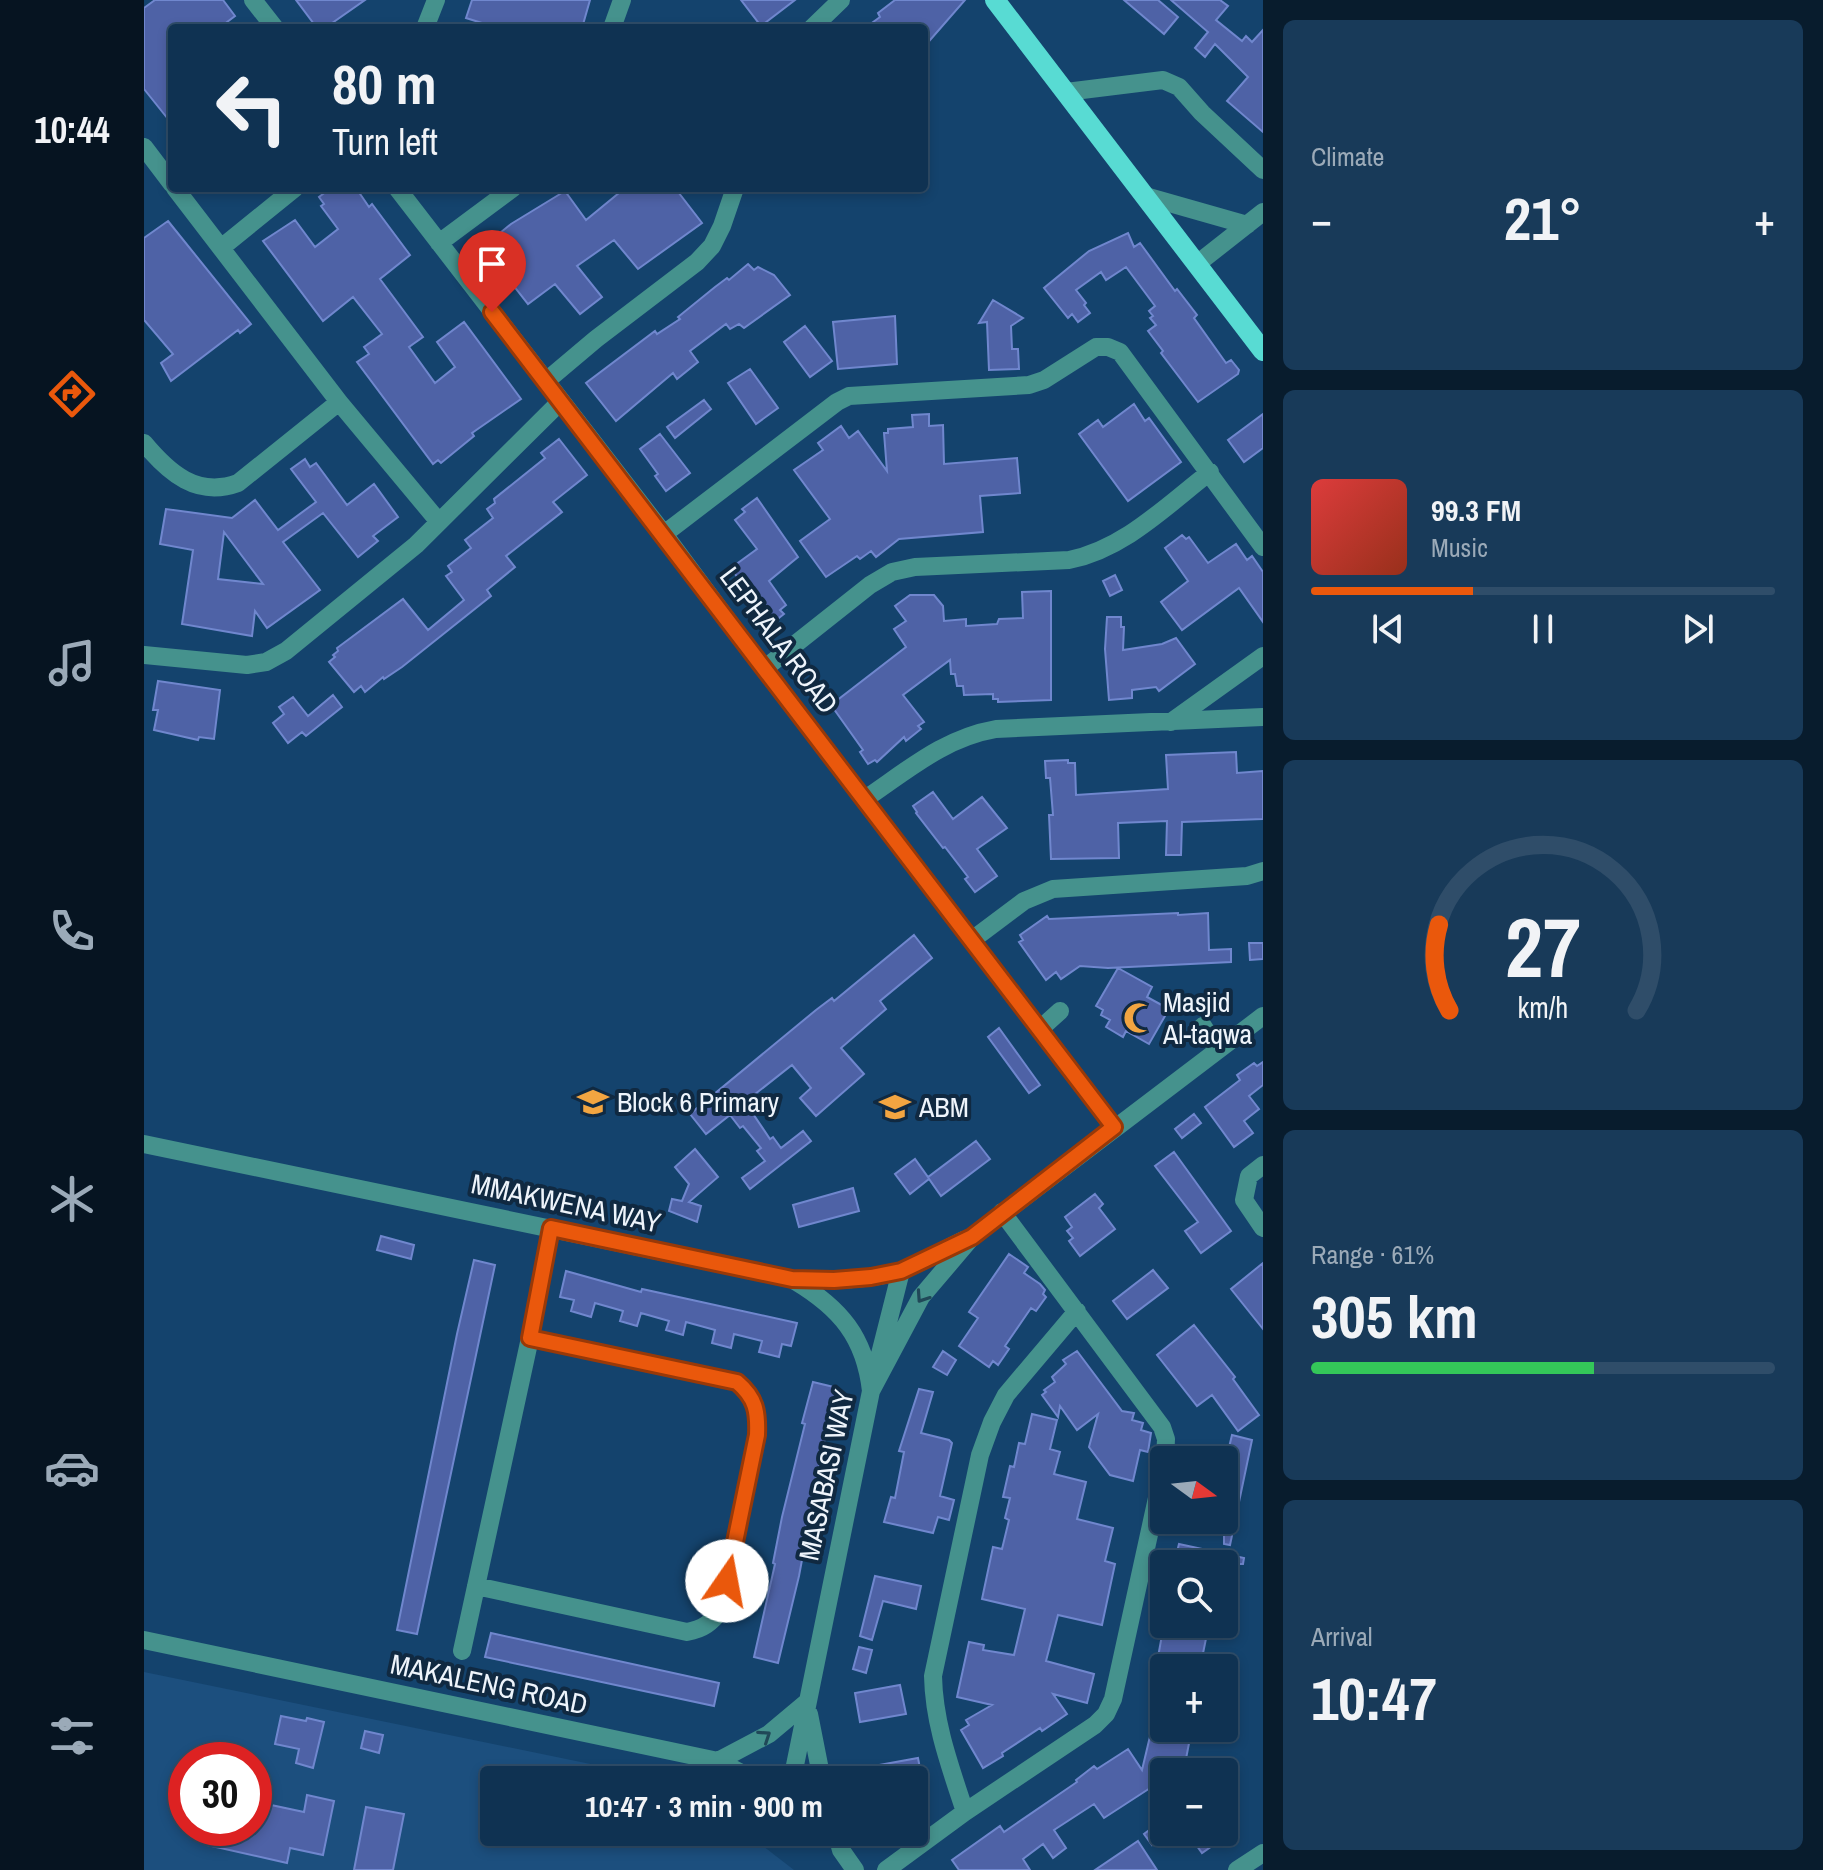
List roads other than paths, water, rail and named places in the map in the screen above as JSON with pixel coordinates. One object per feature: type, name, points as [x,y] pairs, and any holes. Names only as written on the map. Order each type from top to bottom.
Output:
[{"type":"main road","points":[[995,0],[1263,351]]},
{"type":"street","points":[[253,0],[272,24]]},
{"type":"street","points":[[427,24],[436,0]]},
{"type":"street","points":[[613,24],[622,0]]},
{"type":"street","points":[[816,24],[841,0]]},
{"type":"street","points":[[1066,92],[1163,80],[1171,82],[1263,170]]},
{"type":"street","points":[[144,147],[168,178]]},
{"type":"street","points":[[179,192],[339,402],[439,522]]},
{"type":"street","points":[[221,248],[290,192]]},
{"type":"street","name":"LEPHALA ROAD","points":[[400,192],[1114,1127]]},
{"type":"street","points":[[439,243],[508,192]]},
{"type":"street","points":[[545,382],[697,262],[712,246],[734,192]]},
{"type":"street","points":[[1145,196],[1247,225]]},
{"type":"street","points":[[1197,264],[1263,212]]},
{"type":"street","points":[[664,534],[849,396],[1029,385],[1044,380],[1096,347],[1108,347],[1120,352],[1263,547]]},
{"type":"street","points":[[144,443],[161,463],[181,478],[209,488],[225,488],[238,483],[339,402]]},
{"type":"street","points":[[144,655],[247,665],[266,662],[286,651],[416,545],[560,402]]},
{"type":"street","points":[[764,669],[870,585],[892,572],[915,567],[1069,560],[1091,556],[1126,537],[1210,472]]},
{"type":"street","points":[[1171,722],[1263,656]]},
{"type":"street","points":[[865,799],[948,743],[976,733],[996,729],[1263,717]]},
{"type":"street","points":[[972,940],[1024,901],[1053,889],[1247,876],[1263,871]]},
{"type":"street","points":[[1040,1029],[1060,1011]]},
{"type":"street","name":"MASABASI WAY","points":[[819,1766],[806,1703],[871,1391],[921,1297],[972,1237],[1002,1212],[1263,1016]]},
{"type":"street","points":[[1203,1026],[1218,1050]]},
{"type":"street","name":"MMAKWENA WAY","points":[[144,1144],[792,1279],[834,1280],[901,1271],[972,1237]]},
{"type":"street","points":[[1263,1165],[1249,1176],[1244,1191],[1244,1200],[1263,1228]]},
{"type":"street","points":[[1002,1212],[1162,1427],[1166,1446]]},
{"type":"street","points":[[462,1651],[551,1228]]},
{"type":"street","points":[[871,1391],[901,1271]]},
{"type":"street","points":[[792,1279],[820,1297],[843,1319],[865,1358],[871,1391]]},
{"type":"street","points":[[965,1812],[939,1731],[933,1676],[980,1455],[1006,1395],[1077,1311]]},
{"type":"street","points":[[476,1586],[687,1632],[702,1629],[721,1610],[757,1435],[758,1413],[748,1391],[737,1382],[530,1338]]},
{"type":"street","points":[[886,1870],[965,1812],[1095,1725],[1106,1714],[1113,1699],[1150,1530]]},
{"type":"street","name":"MAKALENG ROAD","points":[[144,1640],[718,1761],[728,1766]]},
{"type":"street","points":[[718,1761],[769,1734],[806,1703]]},
{"type":"street","points":[[795,1766],[806,1703]]},
{"type":"street","points":[[841,1846],[855,1870]]},
{"type":"street","points":[[1237,1870],[1263,1853]]},
{"type":"place","name":"Masjid Al-taqwa","points":[[1139,1018]]},
{"type":"place","name":"Block 6 Primary","points":[[593,1102]]},
{"type":"place","name":"ABM","points":[[895,1107]]}]
